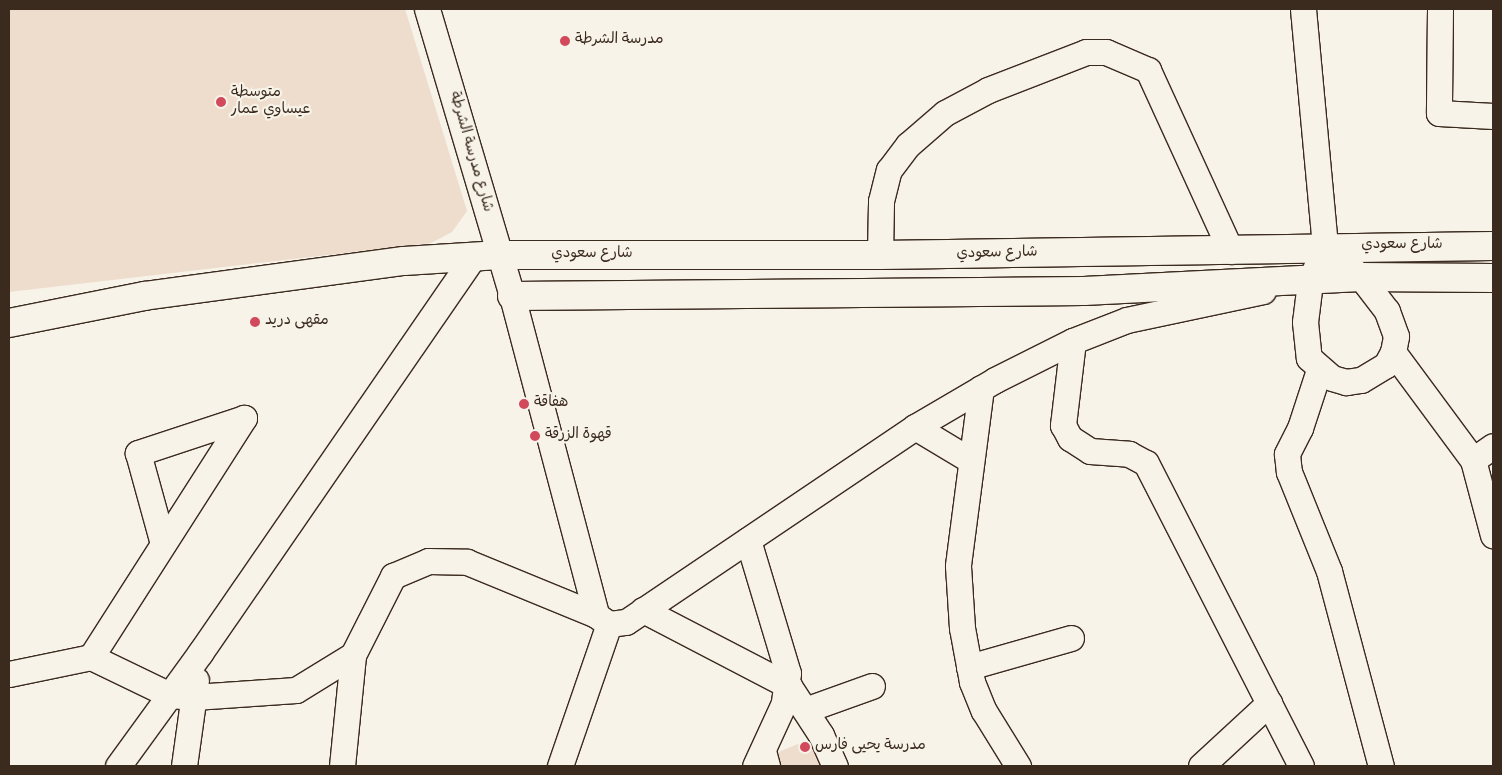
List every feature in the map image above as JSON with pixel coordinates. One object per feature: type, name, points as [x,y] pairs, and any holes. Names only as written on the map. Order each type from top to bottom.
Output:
[{"type":"main road","name":"شارع سعودي","points":[[9,323],[144,296],[404,261],[487,256],[880,255],[1231,250],[1326,246],[1493,246]]},
{"type":"main road","name":"شارع سعودي","points":[[512,296],[1084,291],[1310,282],[1361,277],[1493,278]]},
{"type":"street","name":"شارع مدرسة الشرطة","points":[[427,9],[487,256],[512,296],[603,619]]},
{"type":"street","points":[[1303,9],[1326,246],[1310,282],[1305,322],[1309,358],[1319,370],[1339,380],[1361,380],[1386,365],[1393,352],[1396,336],[1387,311],[1361,277],[1326,246]]},
{"type":"street","points":[[1440,9],[1439,113],[1493,116]]},
{"type":"street","points":[[880,255],[881,201],[889,170],[908,145],[945,113],[980,94],[1086,52],[1106,52],[1148,70],[1231,250]]},
{"type":"street","points":[[118,766],[182,696],[200,653],[487,256]]},
{"type":"street","points":[[342,766],[353,655],[393,576],[428,561],[467,562],[603,619],[626,622],[915,427],[981,388],[1073,341],[1127,320],[1310,282]]},
{"type":"street","points":[[1073,341],[1063,425],[1070,438],[1090,450],[1129,454],[1146,463],[1301,766]]},
{"type":"street","points":[[1393,352],[1473,460],[1493,535]]},
{"type":"street","points":[[1319,370],[1300,428],[1287,454],[1289,472],[1329,571],[1381,766]]},
{"type":"street","points":[[981,388],[970,460],[958,566],[962,628],[969,667],[984,711],[1018,766]]},
{"type":"street","points":[[91,657],[244,418],[138,453],[163,544]]},
{"type":"street","points":[[915,427],[970,460]]},
{"type":"street","points":[[1473,460],[1493,446]]},
{"type":"street","points":[[748,540],[777,631],[789,686],[805,710],[835,766]]},
{"type":"street","points":[[643,610],[789,686]]},
{"type":"street","points":[[560,766],[603,619]]},
{"type":"street","points":[[969,667],[1072,638]]},
{"type":"street","points":[[9,674],[91,657],[182,696],[296,690],[353,655]]},
{"type":"street","points":[[755,766],[789,686]]},
{"type":"street","points":[[805,710],[872,686]]},
{"type":"street","points":[[182,696],[184,766]]},
{"type":"street","points":[[1201,766],[1269,703]]},
{"type":"lane","points":[[767,738],[774,766]]},
{"type":"shaded area","name":"متوسطة عيساوي عمار","points":[[9,9],[405,9],[467,211],[452,232],[431,243],[9,292]]},
{"type":"shaded area","name":"مدرسة يحيى فارس","points":[[813,738],[826,766],[750,766],[771,755]]},
{"type":"place","name":"مدرسة الشرطة","points":[[565,41]]},
{"type":"place","name":"متوسطة عيساوي عمار","points":[[221,102]]},
{"type":"place","name":"مقهى دريد","points":[[255,322]]},
{"type":"place","name":"هفاقة","points":[[524,404]]},
{"type":"place","name":"قهوة الزرقة","points":[[535,436]]},
{"type":"place","name":"مدرسة يحيى فارس","points":[[805,747]]}]
